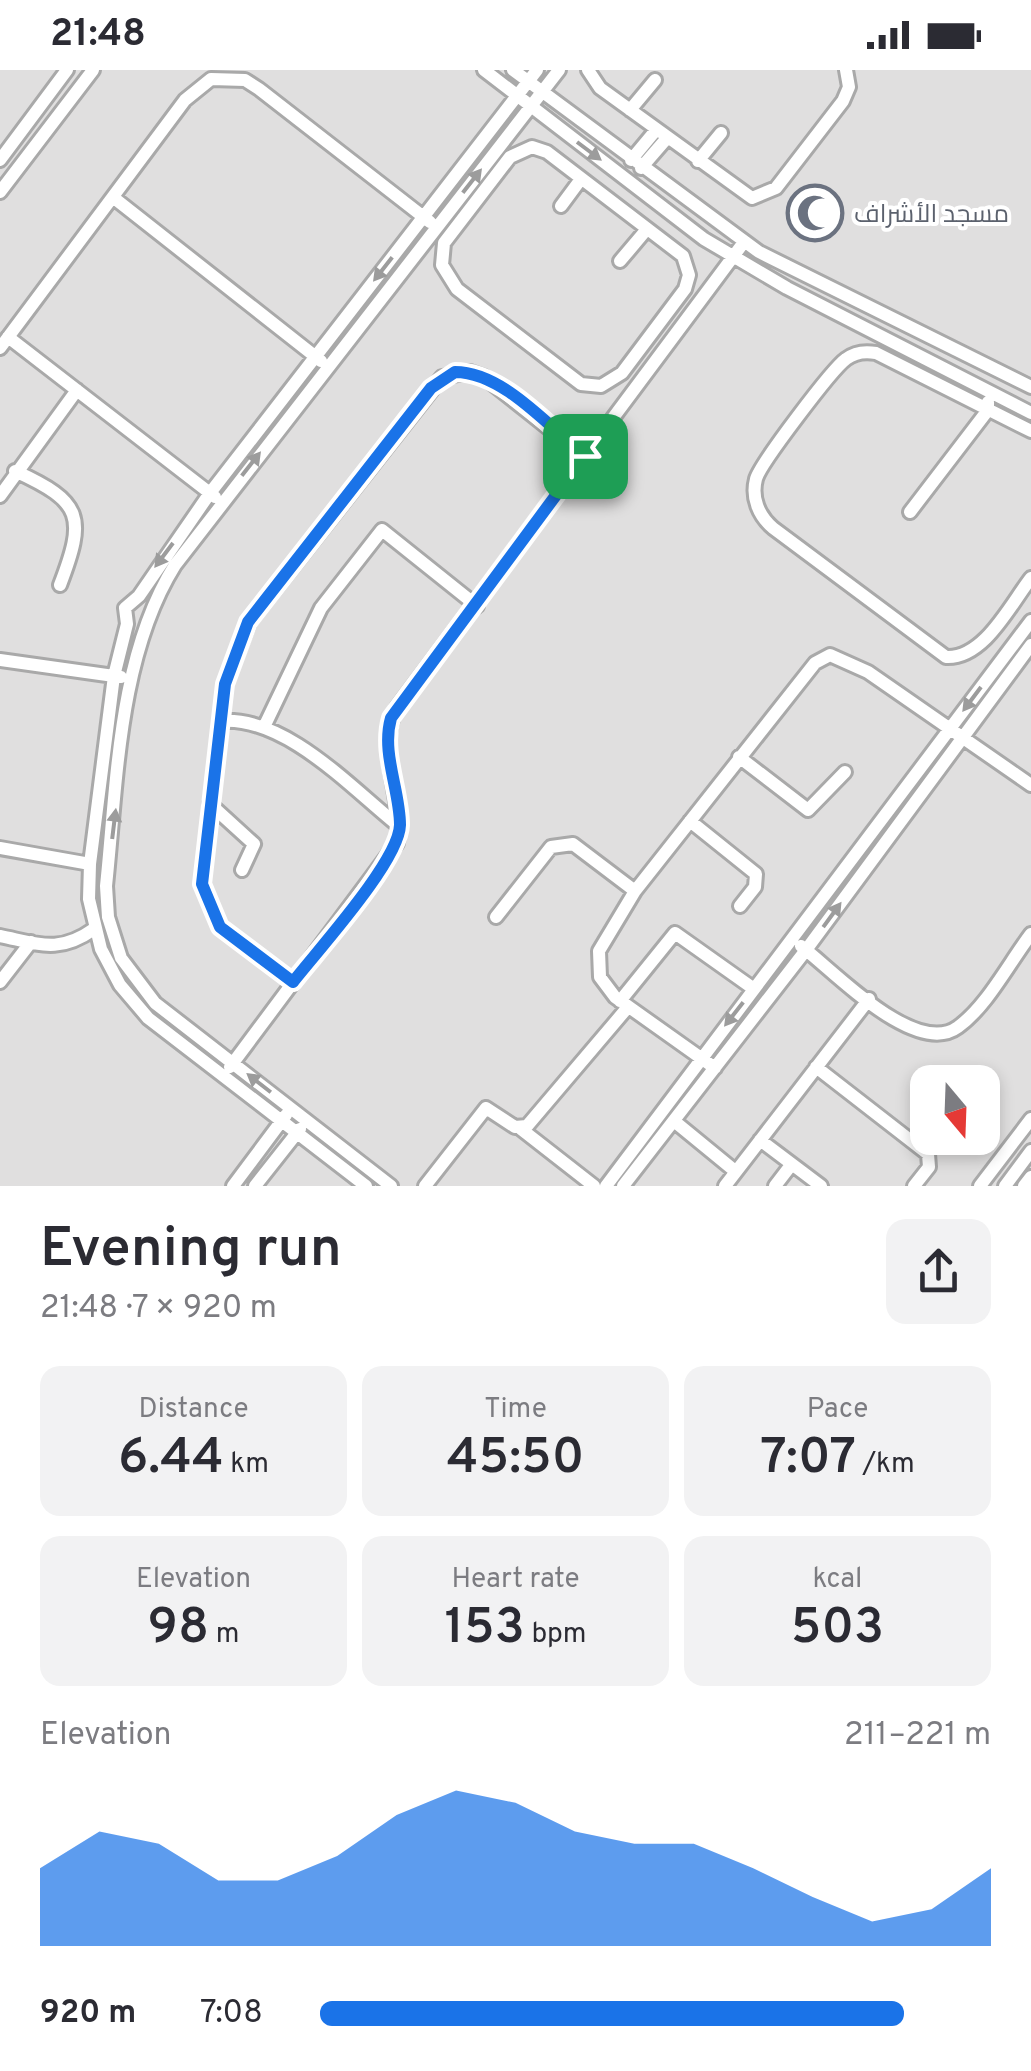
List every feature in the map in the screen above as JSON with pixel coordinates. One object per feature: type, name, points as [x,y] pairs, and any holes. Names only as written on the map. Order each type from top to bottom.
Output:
[{"type":"street","points":[[0,160],[67,70]]},
{"type":"street","points":[[0,192],[93,70]]},
{"type":"street","points":[[484,70],[732,257],[1031,413]]},
{"type":"street","points":[[513,70],[532,76],[542,92],[744,242],[1031,387]]},
{"type":"street","points":[[389,1186],[155,1004],[132,978],[113,938],[106,886],[132,678],[145,622],[158,592],[216,497],[328,366],[559,70]]},
{"type":"street","points":[[588,70],[595,84],[746,198],[769,194],[846,97],[846,70]]},
{"type":"street","points":[[216,497],[77,390],[4,342],[196,87],[228,76],[259,89],[436,226]]},
{"type":"street","points":[[366,1186],[296,1135],[132,1002],[94,929],[90,864],[114,676],[128,624],[125,608],[139,596],[216,497],[315,357],[532,76]]},
{"type":"street","points":[[630,110],[656,80]]},
{"type":"street","points":[[698,162],[721,132]]},
{"type":"street","points":[[636,164],[661,134]]},
{"type":"street","points":[[527,148],[543,150],[613,203],[683,256],[689,268],[688,284],[618,377],[601,386],[581,384],[452,284],[442,258],[444,242],[515,152],[527,148]]},
{"type":"street","points":[[613,203],[625,178]]},
{"type":"street","points":[[560,206],[581,179]]},
{"type":"street","points":[[114,198],[328,366]]},
{"type":"street","points":[[620,261],[647,229]]},
{"type":"street","points":[[222,1076],[390,857],[400,827],[388,740],[391,718],[744,242]]},
{"type":"street","points":[[1031,431],[876,353],[854,354],[838,366],[759,470],[757,506],[773,528],[946,656],[960,656],[976,648],[1031,578]]},
{"type":"street","points":[[293,982],[213,918],[202,884],[225,684],[248,622],[442,377],[455,372],[484,377],[585,456]]},
{"type":"street","points":[[0,496],[77,390]]},
{"type":"street","points":[[910,512],[988,410],[994,394]]},
{"type":"street","points":[[15,472],[54,490],[75,515],[77,536],[60,585]]},
{"type":"street","points":[[265,726],[321,608],[382,530],[477,606]]},
{"type":"street","points":[[623,1186],[806,950],[1031,622]]},
{"type":"street","points":[[606,1186],[792,939],[957,730],[1031,645]]},
{"type":"street","points":[[714,1068],[624,1004],[600,976],[598,951],[634,891],[805,672],[830,655],[868,672],[957,730],[1031,785]]},
{"type":"street","points":[[0,660],[132,678]]},
{"type":"street","points":[[221,720],[265,726],[286,737],[400,827]]},
{"type":"street","points":[[739,757],[808,810],[844,772]]},
{"type":"street","points":[[210,804],[254,844],[254,852],[242,870]]},
{"type":"street","points":[[690,821],[756,874],[755,887],[740,906]]},
{"type":"street","points":[[496,917],[551,847],[562,842],[573,844],[634,891]]},
{"type":"street","points":[[0,848],[90,864]]},
{"type":"street","points":[[0,936],[65,946],[94,929]]},
{"type":"street","points":[[521,1128],[624,1004],[674,933],[754,989]]},
{"type":"street","points":[[792,939],[910,1031],[937,1036],[950,1032],[971,1015],[1031,934]]},
{"type":"street","points":[[0,982],[31,942]]},
{"type":"street","points":[[725,1186],[869,999]]},
{"type":"street","points":[[816,1067],[928,1154],[930,1167],[914,1186]]},
{"type":"street","points":[[425,1186],[486,1108],[521,1128],[594,1186]]},
{"type":"street","points":[[233,1186],[291,1109]]},
{"type":"street","points":[[980,1186],[1031,1119]]},
{"type":"street","points":[[255,1186],[307,1121]]},
{"type":"street","points":[[674,1121],[735,1171]]},
{"type":"street","points":[[760,1140],[820,1186]]},
{"type":"street","points":[[1005,1186],[1031,1152]]},
{"type":"street","points":[[775,1186],[788,1169]]},
{"type":"street","points":[[1024,1186],[1031,1177]]},
{"type":"shaded area","points":[[0,70],[1031,70],[1031,1186],[0,1186]]},
{"type":"place","name":"مسجد الأشراف","points":[[815,213]]},
{"type":"route","points":[[470,372],[484,377],[585,456],[391,718],[388,740],[399,812],[397,843],[293,982],[220,927],[206,902],[202,884],[225,684],[248,622],[442,377],[470,372]]}]
